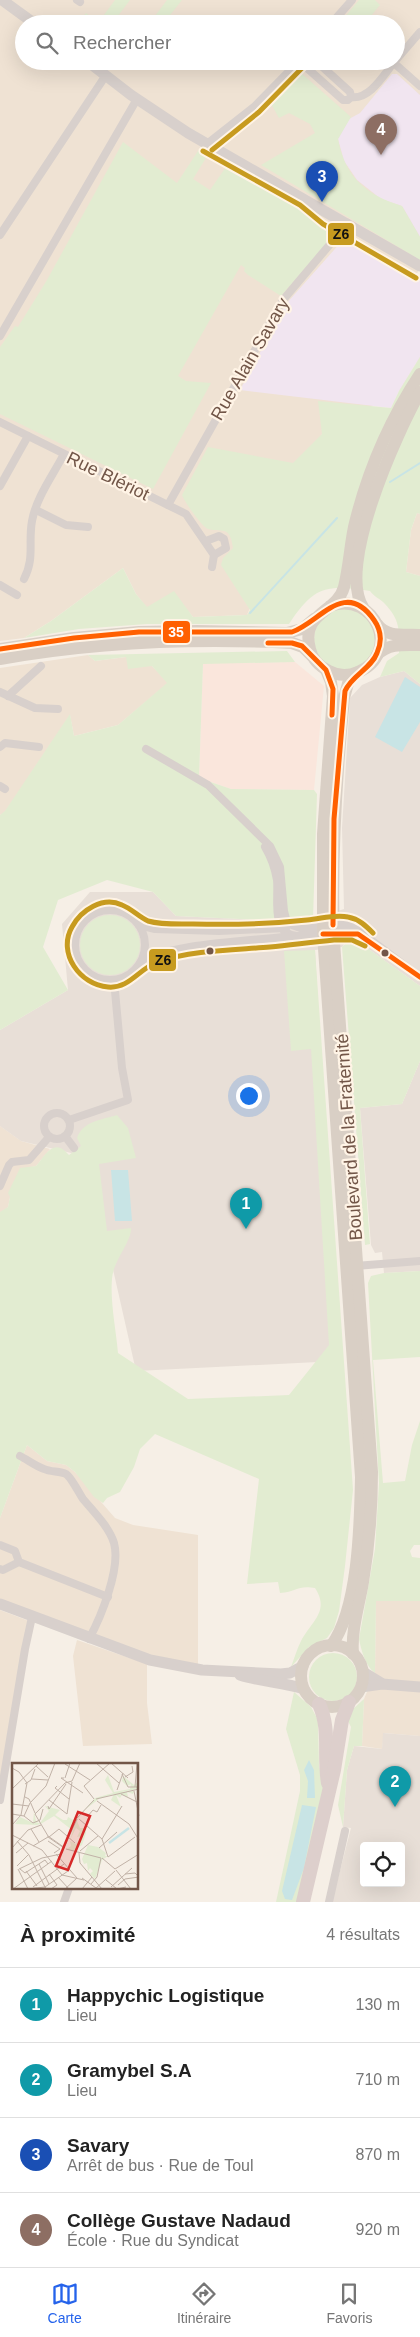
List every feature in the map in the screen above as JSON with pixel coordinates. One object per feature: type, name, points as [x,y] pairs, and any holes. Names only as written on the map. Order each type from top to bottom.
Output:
[{"type":"highway","points":[[303,1902],[334,1770],[342,1720],[349,1702]]},
{"type":"highway","points":[[318,1704],[326,1724],[324,1755],[329,1788]]},
{"type":"main road","points":[[0,649],[74,638],[139,632],[292,632],[306,627],[340,597],[344,587],[359,508],[378,452],[394,418],[420,374]]},
{"type":"main road","points":[[420,392],[387,459],[367,517],[355,580],[357,598],[382,631],[389,634],[420,635]]},
{"type":"main road","points":[[330,606],[347,603],[364,609]]},
{"type":"main road","points":[[313,658],[309,646],[309,634],[316,618]]},
{"type":"main road","points":[[377,624],[380,640],[377,655]]},
{"type":"main road","points":[[0,659],[85,647],[192,641],[292,644],[303,647],[326,670],[342,675],[358,672],[367,667],[377,655],[390,646],[420,645]]},
{"type":"main road","name":"Boulevard de la Fraternité","points":[[326,670],[334,696],[325,801],[328,930],[353,1267],[361,1477],[354,1605]]},
{"type":"main road","name":"Boulevard de la Fraternité","points":[[328,930],[334,819],[344,698],[350,680],[358,672]]},
{"type":"main road","points":[[331,1646],[354,1605]]},
{"type":"main road","points":[[353,1654],[354,1605]]},
{"type":"main road","points":[[331,1646],[343,1648],[353,1654],[360,1662],[363,1672],[361,1687],[349,1702],[334,1707],[318,1704],[304,1689],[301,1678],[303,1666],[314,1652],[331,1646]]},
{"type":"street","points":[[2,0],[23,15]]},
{"type":"street","points":[[339,15],[352,0]]},
{"type":"street","points":[[405,49],[420,32]]},
{"type":"street","points":[[99,70],[137,99],[207,144],[304,199],[322,215],[347,226],[420,270]]},
{"type":"street","points":[[207,144],[254,107],[290,70]]},
{"type":"street","points":[[309,70],[343,100],[348,100],[351,97],[359,98],[366,94],[387,70]]},
{"type":"street","points":[[326,70],[350,92],[351,97]]},
{"type":"street","points":[[404,70],[420,86]]},
{"type":"street","points":[[0,235],[109,78]]},
{"type":"street","points":[[0,336],[137,99]]},
{"type":"street","name":"Rue Alain Savary","points":[[168,505],[283,300],[347,226]]},
{"type":"street","name":"Rue Blériot","points":[[0,422],[189,516],[214,555]]},
{"type":"street","points":[[0,486],[28,436]]},
{"type":"street","points":[[24,579],[31,564],[31,528],[36,510],[64,454]]},
{"type":"street","points":[[36,510],[66,525],[88,526]]},
{"type":"street","points":[[206,542],[219,536],[224,539],[226,548],[214,555],[212,567]]},
{"type":"street","points":[[0,585],[18,595]]},
{"type":"street","points":[[8,696],[41,666]]},
{"type":"street","points":[[0,692],[35,708],[58,709]]},
{"type":"street","points":[[0,747],[5,743],[40,747]]},
{"type":"street","points":[[146,749],[203,782],[270,846],[278,860],[282,875],[285,916],[299,932]]},
{"type":"street","points":[[252,828],[267,850],[275,869],[278,916],[282,928]]},
{"type":"street","points":[[139,964],[144,948],[144,936],[139,925],[126,914],[110,910],[93,914],[84,921],[78,931],[75,942],[76,953],[83,968],[97,978],[114,980],[130,973],[150,956],[166,952],[299,932],[328,930],[353,932],[367,938],[420,977]]},
{"type":"street","points":[[139,925],[155,929],[219,931],[282,928],[299,932]]},
{"type":"street","points":[[68,1120],[128,1100],[122,1068],[114,980]]},
{"type":"street","points":[[58,1113],[68,1120],[70,1129],[65,1136],[57,1139],[49,1136],[44,1125],[47,1118],[58,1113]]},
{"type":"street","points":[[0,1186],[12,1162],[29,1160],[49,1136]]},
{"type":"street","points":[[65,1136],[74,1148]]},
{"type":"street","points":[[353,1267],[420,1261]]},
{"type":"street","points":[[20,1456],[44,1470],[65,1473],[109,1534],[115,1553],[108,1597],[89,1639]]},
{"type":"street","points":[[0,1545],[15,1551],[20,1562],[108,1597]]},
{"type":"street","points":[[0,1569],[3,1570],[20,1562]]},
{"type":"street","points":[[0,1604],[89,1639],[150,1660],[191,1668],[281,1674],[290,1673],[303,1666]]},
{"type":"street","points":[[0,1800],[32,1617]]},
{"type":"street","points":[[233,1672],[254,1680],[304,1689]]},
{"type":"street","points":[[363,1672],[382,1684]]},
{"type":"street","points":[[361,1687],[382,1684],[420,1686]]},
{"type":"street","points":[[329,1902],[345,1831]]},
{"type":"street","points":[[64,1902],[68,1890]]},
{"type":"shaded area","points":[[0,0],[420,0],[420,269],[415,276],[420,280],[420,357],[399,391],[322,434],[247,615],[193,617],[174,594],[147,608],[136,594],[123,568],[51,621],[24,638],[0,641]]},
{"type":"shaded area","points":[[392,74],[397,74],[420,95],[420,237],[402,206],[381,199],[357,180],[344,161],[338,139],[349,119],[360,113]]},
{"type":"shaded area","points":[[350,238],[420,280],[420,357],[391,408],[240,390],[286,304],[342,241]]},
{"type":"shaded area","points":[[417,513],[420,514],[420,576],[406,572],[411,530]]},
{"type":"shaded area","points":[[88,655],[95,661],[126,657],[152,666],[168,683],[118,725],[74,736],[70,715],[5,812],[0,815],[0,668]]},
{"type":"shaded area","points":[[295,662],[324,686],[314,790],[231,789],[199,778],[203,663]]},
{"type":"shaded area","points":[[404,671],[420,684],[420,986],[356,940],[345,943],[342,947],[315,950],[337,1361],[136,1371],[105,1234],[92,1158],[21,1141],[0,1126],[0,1030],[68,990],[62,924],[90,892],[153,892],[176,916],[304,922],[344,909],[342,828],[350,698],[362,685],[380,677]]},
{"type":"shaded area","points":[[420,1061],[420,1271],[384,1273],[382,1252],[375,1253],[371,1245],[360,1108],[402,1104]]},
{"type":"shaded area","points":[[0,1126],[21,1141],[50,1149],[36,1166],[29,1168],[10,1197],[8,1207],[2,1212],[0,1212]]},
{"type":"shaded area","points":[[27,1445],[47,1461],[66,1465],[75,1472],[115,1518],[133,1525],[198,1535],[198,1665],[144,1654],[0,1600],[0,1518]]},
{"type":"shaded area","points":[[376,1601],[420,1601],[420,1736],[384,1733],[382,1749],[362,1746],[364,1699],[375,1673]]},
{"type":"shaded area","points":[[0,1610],[29,1621],[0,1786]]},
{"type":"shaded area","points":[[77,1640],[147,1664],[147,1703],[152,1744],[83,1746],[73,1656]]},
{"type":"shaded area","points":[[383,1733],[420,1736],[420,1902],[332,1902],[351,1828],[343,1827],[347,1770],[354,1746],[382,1749]]},
{"type":"green space","points":[[115,0],[130,0],[119,15],[104,15]]},
{"type":"green space","points":[[167,0],[182,0],[170,15],[156,15]]},
{"type":"green space","points":[[359,0],[375,0],[380,5],[372,15],[346,15]]},
{"type":"green space","points":[[300,72],[351,117],[338,139],[346,164],[359,183],[368,190],[389,202],[402,206],[420,237],[420,260],[261,165],[315,133],[310,124],[289,113],[279,118],[270,102]]},
{"type":"green space","points":[[123,142],[177,183],[200,148],[209,153],[193,179],[210,190],[228,164],[339,229],[281,296],[248,275],[244,271],[245,268],[241,265],[178,376],[186,381],[211,383],[153,489],[0,414],[0,347],[15,326],[18,327],[47,280]]},
{"type":"green space","points":[[420,357],[420,514],[417,513],[411,530],[406,572],[420,576],[420,684],[404,671],[380,677],[387,661],[399,653],[398,627],[394,616],[382,601],[370,591],[355,589],[332,589],[314,595],[298,611],[289,624],[147,624],[79,629],[24,638],[51,621],[123,568],[136,594],[147,607],[174,591],[193,617],[247,615],[250,610],[221,565],[223,558],[233,548],[230,535],[224,531],[205,527],[193,514],[182,495],[208,447],[293,463],[322,434],[318,401],[391,408]]},
{"type":"green space","points":[[345,608],[357,611],[367,617],[373,627],[376,639],[373,651],[367,661],[357,667],[345,670],[333,667],[323,661],[317,651],[314,639],[317,627],[323,617],[333,611]]},
{"type":"green space","points":[[287,651],[295,662],[203,664],[199,778],[231,789],[314,790],[317,794],[313,919],[304,922],[176,916],[153,892],[107,880],[58,900],[43,947],[68,990],[0,1030],[0,815],[5,811],[70,714],[74,736],[118,725],[167,683],[152,666],[128,669],[126,657],[95,661],[88,655]]},
{"type":"green space","points":[[104,915],[116,915],[127,920],[135,928],[140,939],[138,957],[127,970],[116,975],[104,975],[93,970],[85,962],[80,951],[80,939],[85,928],[93,920]]},
{"type":"green space","points":[[349,940],[356,940],[420,986],[420,1061],[402,1104],[360,1108],[370,1244],[365,1245],[342,947]]},
{"type":"green space","points":[[315,950],[353,1490],[339,1611],[334,1628],[327,1638],[309,1647],[291,1667],[301,1641],[318,1616],[321,1603],[315,1588],[304,1587],[280,1593],[278,1582],[247,1584],[259,1479],[155,1434],[140,1449],[134,1467],[120,1492],[107,1498],[103,1503],[94,1497],[75,1472],[66,1465],[47,1461],[27,1445],[0,1518],[0,1212],[8,1207],[10,1197],[8,1193],[20,1168],[36,1166],[47,1152],[55,1147],[59,1147],[69,1155],[81,1146],[77,1138],[84,1128],[93,1122],[117,1115],[128,1128],[136,1158],[99,1164],[107,1231],[131,1228],[129,1239],[113,1272],[112,1279],[112,1306],[118,1353],[188,1399],[289,1395],[329,1345],[311,1049],[291,1051],[284,951]]},
{"type":"green space","points":[[420,1271],[420,1357],[373,1360],[383,1483],[405,1481],[412,1445],[420,1421],[420,1545],[414,1545],[410,1551],[412,1557],[420,1558],[420,1601],[376,1601],[375,1673],[367,1663],[359,1639],[375,1549],[379,1483],[368,1283],[371,1276],[384,1273]]},
{"type":"green space","points":[[333,1653],[342,1655],[350,1660],[355,1668],[357,1677],[355,1686],[350,1694],[342,1699],[333,1701],[324,1699],[316,1694],[311,1686],[309,1677],[311,1668],[316,1660],[324,1655]]},
{"type":"green space","points":[[294,1692],[311,1707],[318,1720],[319,1766],[323,1784],[323,1797],[298,1902],[276,1902],[300,1791],[300,1775],[286,1729]]},
{"type":"green space","points":[[364,1699],[362,1746],[354,1746],[347,1770],[343,1827],[338,1805],[351,1727],[347,1719],[351,1711]]},
{"type":"water","points":[[405,677],[420,687],[420,722],[402,752],[375,737]]},
{"type":"water","points":[[111,1170],[128,1170],[132,1221],[115,1221]]},
{"type":"water","points":[[309,1760],[314,1770],[315,1798],[307,1798],[308,1781],[304,1770]]},
{"type":"water","points":[[302,1805],[316,1807],[304,1868],[292,1900],[285,1899],[282,1891]]},
{"type":"waterway","points":[[390,482],[420,463]]},
{"type":"waterway","points":[[250,613],[337,518]]},
{"type":"transit line","name":"Z6","points":[[212,150],[259,112],[300,70]]},
{"type":"transit line","name":"Z6","points":[[203,151],[300,205],[323,224],[416,278]]},
{"type":"transit line","name":"35","points":[[0,649],[74,638],[139,632],[292,632],[332,607],[342,603],[353,603],[363,608],[374,620],[380,640],[379,649],[374,659],[348,685],[345,691],[334,819],[333,925]]},
{"type":"transit line","name":"35","points":[[268,643],[292,643],[302,646],[326,670],[333,689],[332,715]]},
{"type":"transit line","name":"Z6","points":[[365,946],[352,940],[334,940],[184,955],[157,962],[128,982],[115,987],[98,985],[80,974],[69,957],[67,947],[72,927],[81,915],[93,906],[107,902],[122,905],[148,921],[159,923],[250,924],[343,916],[359,921],[373,933]]},
{"type":"transit line","name":"35","points":[[323,934],[358,934],[420,977]]},
{"type":"place","name":"Collège Gustave Nadaud","points":[[381,155]]},
{"type":"place","name":"Savary","points":[[322,202]]},
{"type":"place","name":"Happychic Logistique","points":[[246,1229]]},
{"type":"place","name":"Gramybel S.A","points":[[395,1807]]}]
